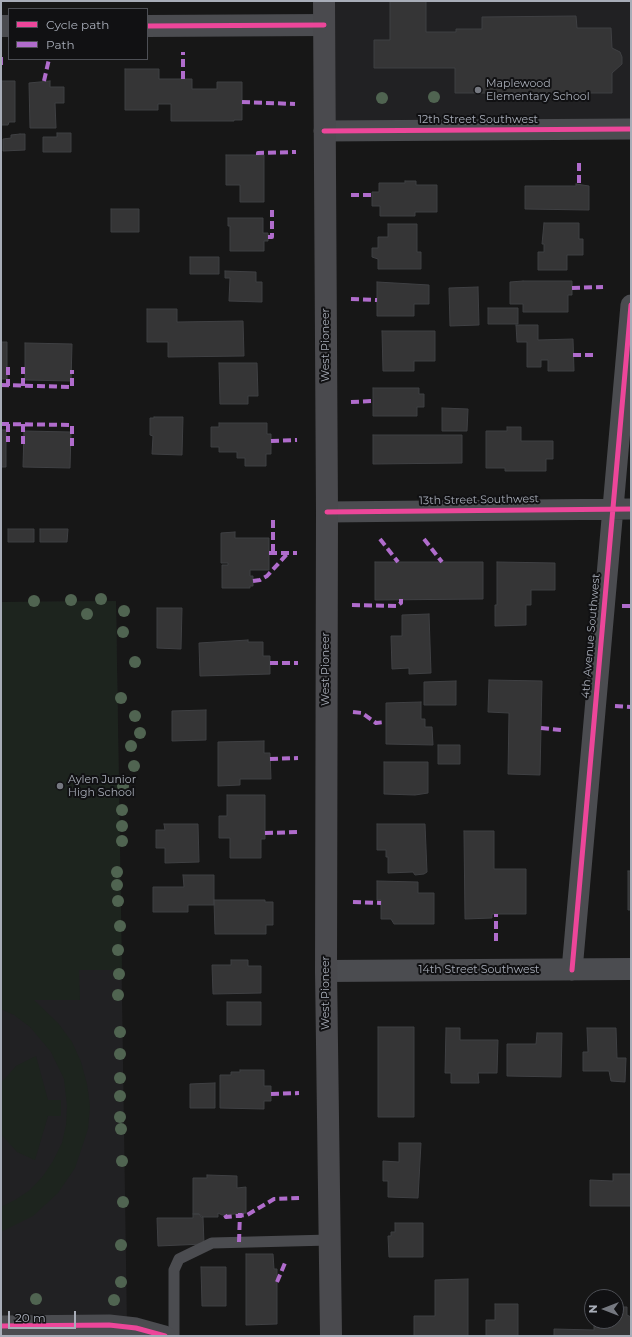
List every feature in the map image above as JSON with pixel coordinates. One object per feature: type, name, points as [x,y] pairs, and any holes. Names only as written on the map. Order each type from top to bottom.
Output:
[{"type":"main road","name":"West Pioneer","points":[[324,1],[327,512],[326,971],[331,1336]]},
{"type":"street","points":[[148,26],[324,25]]},
{"type":"street","name":"12th Street Southwest","points":[[324,131],[631,129]]},
{"type":"street","name":"4th Avenue Southwest","points":[[572,970],[622,509],[631,305]]},
{"type":"street","name":"13th Street Southwest","points":[[327,512],[622,509]]},
{"type":"street","name":"14th Street Southwest","points":[[326,971],[631,969]]},
{"type":"street","points":[[1,1326],[101,1324],[136,1328],[165,1336]]},
{"type":"lane","points":[[174,1336],[174,1270],[179,1259],[212,1243],[330,1240]]},
{"type":"shaded area","name":"Maplewood Elementary School","points":[[324,1],[631,1],[631,129],[324,131]]},
{"type":"shaded area","name":"Aylen Junior High School","points":[[116,601],[127,1326],[1,1329],[1,602]]},
{"type":"shaded area","points":[[116,601],[122,970],[79,970],[80,1000],[34,1000],[58,1023],[72,1042],[81,1062],[87,1084],[90,1106],[88,1129],[75,1168],[58,1193],[33,1216],[1,1232],[1,1207],[30,1190],[43,1176],[53,1161],[62,1143],[66,1125],[67,1106],[64,1079],[51,1052],[30,1027],[14,1015],[1,1009],[1,602]]},
{"type":"shaded area","points":[[36,1056],[48,1100],[61,1100],[61,1116],[48,1116],[35,1160],[17,1152],[1,1134],[1,1083],[16,1066]]},
{"type":"building","name":"Maplewood Elementary School","points":[[390,1],[426,1],[426,32],[456,32],[456,29],[482,29],[482,17],[576,16],[577,28],[611,28],[612,48],[620,52],[622,64],[612,73],[612,93],[455,93],[455,68],[374,68],[374,40],[390,40]]},
{"type":"building","points":[[125,69],[159,69],[159,79],[192,79],[192,89],[217,89],[217,82],[242,82],[242,120],[171,121],[171,104],[158,104],[158,110],[125,110]]},
{"type":"building","points":[[1,81],[15,81],[15,122],[9,122],[8,125],[1,125]]},
{"type":"building","points":[[50,81],[50,87],[64,87],[64,103],[55,103],[56,128],[30,128],[29,83]]},
{"type":"building","points":[[57,133],[71,133],[71,152],[43,152],[43,137],[57,137]]},
{"type":"building","points":[[25,134],[25,150],[3,151],[3,139],[11,138],[11,135]]},
{"type":"building","points":[[226,155],[264,155],[264,202],[240,202],[240,185],[226,185]]},
{"type":"building","points":[[405,181],[416,181],[416,185],[437,185],[437,212],[415,212],[415,216],[380,216],[380,206],[372,206],[372,192],[379,192],[379,183],[405,183]]},
{"type":"building","points":[[576,184],[589,186],[589,210],[525,209],[525,186],[576,186]]},
{"type":"building","points":[[111,209],[139,209],[139,232],[111,232]]},
{"type":"building","points":[[228,218],[263,218],[263,233],[268,233],[268,241],[264,241],[264,251],[230,251],[230,226],[228,226]]},
{"type":"building","points":[[544,223],[579,223],[579,239],[583,239],[583,255],[567,255],[567,270],[538,270],[538,252],[544,252],[544,244],[542,244]]},
{"type":"building","points":[[388,224],[417,224],[417,252],[421,252],[421,269],[378,269],[378,259],[372,257],[372,248],[378,248],[378,237],[388,237]]},
{"type":"building","points":[[190,257],[219,257],[219,274],[190,274]]},
{"type":"building","points":[[225,271],[256,272],[256,282],[262,282],[262,302],[229,301],[230,278],[225,278]]},
{"type":"building","points":[[572,281],[572,295],[568,295],[568,312],[523,312],[523,304],[510,304],[510,282]]},
{"type":"building","points":[[377,282],[429,285],[429,304],[414,304],[414,316],[377,316]]},
{"type":"building","points":[[478,287],[479,325],[450,326],[449,288]]},
{"type":"building","points":[[488,308],[518,308],[518,324],[488,324]]},
{"type":"building","points":[[147,309],[177,309],[177,322],[243,321],[244,356],[168,357],[168,342],[147,342]]},
{"type":"building","points":[[516,325],[538,325],[538,340],[573,339],[574,371],[548,371],[548,360],[541,360],[541,367],[527,367],[527,342],[517,342]]},
{"type":"building","points":[[382,331],[435,331],[435,361],[414,361],[414,371],[383,371]]},
{"type":"building","points":[[1,342],[7,342],[7,379],[1,379]]},
{"type":"building","points":[[25,343],[72,344],[71,381],[25,380]]},
{"type":"building","points":[[219,363],[257,363],[258,396],[248,396],[248,404],[220,404]]},
{"type":"building","points":[[373,388],[419,388],[419,394],[424,394],[424,407],[417,407],[417,416],[373,416]]},
{"type":"building","points":[[442,408],[468,409],[467,431],[442,431]]},
{"type":"building","points":[[183,417],[182,455],[152,454],[153,436],[150,435],[150,418]]},
{"type":"building","points":[[219,423],[267,423],[267,434],[271,434],[271,454],[266,454],[266,466],[245,466],[245,458],[237,458],[237,452],[219,452],[219,447],[211,447],[211,427],[219,427]]},
{"type":"building","points":[[507,427],[521,427],[521,441],[553,441],[553,459],[546,459],[546,471],[505,471],[505,468],[486,468],[486,431],[507,431]]},
{"type":"building","points":[[1,430],[6,430],[6,467],[1,467]]},
{"type":"building","points":[[24,431],[71,432],[70,468],[23,467]]},
{"type":"building","points":[[373,435],[462,435],[462,463],[373,464]]},
{"type":"building","points":[[8,529],[34,529],[34,542],[8,542]]},
{"type":"building","points":[[40,529],[68,529],[67,542],[40,542]]},
{"type":"building","points":[[235,532],[235,538],[269,538],[269,570],[250,570],[250,576],[253,576],[253,586],[250,586],[250,588],[222,588],[222,565],[228,565],[228,563],[221,563],[221,533]]},
{"type":"building","points":[[375,562],[483,562],[483,599],[375,600]]},
{"type":"building","points":[[497,562],[555,563],[555,590],[531,590],[531,605],[526,605],[526,625],[495,626],[495,605],[497,605]]},
{"type":"building","points":[[157,608],[182,608],[181,649],[157,648]]},
{"type":"building","points":[[429,614],[431,673],[409,674],[409,668],[392,669],[391,636],[402,636],[402,615]]},
{"type":"building","points":[[248,640],[248,642],[263,642],[263,656],[270,656],[270,674],[200,676],[199,643]]},
{"type":"building","points":[[489,680],[542,681],[540,775],[508,774],[509,713],[488,712]]},
{"type":"building","points":[[456,681],[456,705],[424,705],[424,682]]},
{"type":"building","points":[[421,702],[421,719],[425,719],[425,727],[432,727],[433,745],[386,744],[386,703]]},
{"type":"building","points":[[206,710],[206,740],[172,741],[172,711]]},
{"type":"building","points":[[264,741],[264,753],[270,753],[271,779],[240,779],[240,785],[218,786],[218,742]]},
{"type":"building","points":[[438,745],[460,745],[460,764],[438,764]]},
{"type":"building","points":[[384,762],[428,762],[428,793],[415,795],[384,794]]},
{"type":"building","points":[[227,795],[265,795],[265,839],[261,839],[261,858],[230,858],[230,838],[219,838],[219,816],[227,816]]},
{"type":"building","points":[[164,824],[198,824],[199,862],[165,863],[165,848],[156,848],[156,830],[165,830]]},
{"type":"building","points":[[377,824],[425,824],[427,872],[424,874],[415,875],[413,872],[388,873],[388,857],[386,857],[386,850],[377,850]]},
{"type":"building","points":[[464,831],[494,831],[494,869],[526,869],[526,914],[492,914],[492,918],[465,919]]},
{"type":"building","points":[[628,871],[631,871],[631,910],[628,910]]},
{"type":"building","points":[[183,875],[214,875],[214,905],[188,905],[188,912],[153,912],[153,887],[184,887]]},
{"type":"building","points":[[377,881],[418,882],[418,893],[434,893],[434,924],[394,924],[391,919],[381,919],[381,900],[377,900]]},
{"type":"building","points":[[214,900],[265,900],[265,902],[273,902],[273,925],[266,925],[266,934],[215,934]]},
{"type":"building","points":[[231,960],[248,960],[248,966],[261,966],[261,993],[213,994],[212,965],[231,965]]},
{"type":"building","points":[[227,1002],[261,1002],[261,1025],[227,1025]]},
{"type":"building","points":[[378,1027],[414,1027],[414,1117],[378,1117]]},
{"type":"building","points":[[446,1028],[460,1028],[460,1040],[498,1040],[497,1073],[478,1073],[479,1083],[451,1083],[451,1073],[445,1073]]},
{"type":"building","points":[[587,1028],[616,1028],[617,1058],[626,1058],[625,1082],[611,1081],[609,1071],[583,1071],[583,1052],[588,1052]]},
{"type":"building","points":[[537,1033],[562,1033],[561,1077],[507,1076],[507,1044],[536,1044]]},
{"type":"building","points":[[240,1070],[264,1070],[264,1086],[271,1086],[271,1101],[264,1101],[264,1109],[220,1108],[220,1075],[231,1075],[231,1072],[240,1072]]},
{"type":"building","points":[[215,1083],[215,1108],[190,1108],[190,1084]]},
{"type":"building","points":[[399,1143],[421,1143],[418,1198],[388,1197],[388,1181],[383,1181],[383,1161],[399,1162]]},
{"type":"building","points":[[613,1174],[631,1174],[631,1206],[590,1206],[590,1180],[613,1181]]},
{"type":"building","points":[[207,1175],[237,1176],[237,1188],[246,1187],[246,1213],[222,1215],[218,1213],[218,1217],[201,1217],[199,1214],[193,1214],[193,1178],[207,1178]]},
{"type":"building","points":[[193,1214],[199,1214],[203,1217],[204,1244],[158,1246],[157,1218],[193,1218]]},
{"type":"building","points":[[395,1223],[423,1223],[423,1257],[389,1257],[388,1236],[391,1236],[391,1232],[395,1232]]},
{"type":"building","points":[[246,1254],[273,1254],[274,1269],[277,1269],[277,1324],[246,1325]]},
{"type":"building","points":[[201,1267],[226,1267],[226,1306],[202,1306]]},
{"type":"building","points":[[468,1279],[468,1336],[414,1336],[414,1316],[435,1316],[435,1280]]},
{"type":"building","points":[[495,1304],[518,1304],[518,1336],[486,1336],[486,1320],[495,1320]]},
{"type":"building","points":[[624,1307],[627,1307],[627,1315],[631,1317],[631,1336],[554,1336],[554,1329],[624,1329]]},
{"type":"marked path","points":[[183,52],[183,79]]},
{"type":"marked path","points":[[1,53],[1,65]]},
{"type":"marked path","points":[[44,81],[49,60]]},
{"type":"marked path","points":[[242,102],[295,104]]},
{"type":"marked path","points":[[258,155],[258,153],[296,152]]},
{"type":"marked path","points":[[579,163],[579,184]]},
{"type":"marked path","points":[[351,195],[372,195]]},
{"type":"marked path","points":[[268,237],[272,237],[272,210]]},
{"type":"marked path","points":[[572,288],[603,287]]},
{"type":"marked path","points":[[351,299],[377,300]]},
{"type":"marked path","points":[[573,355],[597,355]]},
{"type":"marked path","points":[[8,367],[8,386]]},
{"type":"marked path","points":[[23,367],[23,386]]},
{"type":"marked path","points":[[1,385],[72,387],[72,370]]},
{"type":"marked path","points":[[351,402],[373,401]]},
{"type":"marked path","points":[[1,424],[72,425],[72,446]]},
{"type":"marked path","points":[[8,424],[8,442]]},
{"type":"marked path","points":[[23,424],[23,444]]},
{"type":"marked path","points":[[271,441],[297,440]]},
{"type":"marked path","points":[[273,520],[273,553]]},
{"type":"marked path","points":[[380,539],[398,562]]},
{"type":"marked path","points":[[424,539],[442,562]]},
{"type":"marked path","points":[[269,553],[297,553]]},
{"type":"marked path","points":[[253,581],[260,580],[267,576],[288,553]]},
{"type":"marked path","points":[[352,605],[397,606],[401,603],[401,599]]},
{"type":"marked path","points":[[622,606],[631,606]]},
{"type":"marked path","points":[[270,663],[298,663]]},
{"type":"marked path","points":[[615,706],[631,707]]},
{"type":"marked path","points":[[353,712],[362,713],[376,723],[385,722]]},
{"type":"marked path","points":[[541,728],[562,730]]},
{"type":"marked path","points":[[270,759],[298,758]]},
{"type":"marked path","points":[[265,833],[298,832]]},
{"type":"marked path","points":[[353,902],[381,903]]},
{"type":"marked path","points":[[496,914],[496,941]]},
{"type":"marked path","points":[[271,1094],[299,1093]]},
{"type":"marked path","points":[[225,1215],[226,1217],[247,1215],[274,1199],[299,1198]]},
{"type":"marked path","points":[[239,1242],[240,1213]]},
{"type":"marked path","points":[[277,1282],[285,1263]]},
{"type":"cycle path","points":[[148,26],[324,25]]},
{"type":"cycle path","points":[[324,131],[631,129]]},
{"type":"cycle path","points":[[572,970],[631,305]]},
{"type":"cycle path","points":[[327,512],[631,509]]},
{"type":"cycle path","points":[[1,1326],[109,1325],[136,1328],[165,1336]]},
{"type":"place","name":"Maplewood Elementary School","points":[[478,90]]},
{"type":"place","name":"Aylen Junior High School","points":[[60,786]]}]
